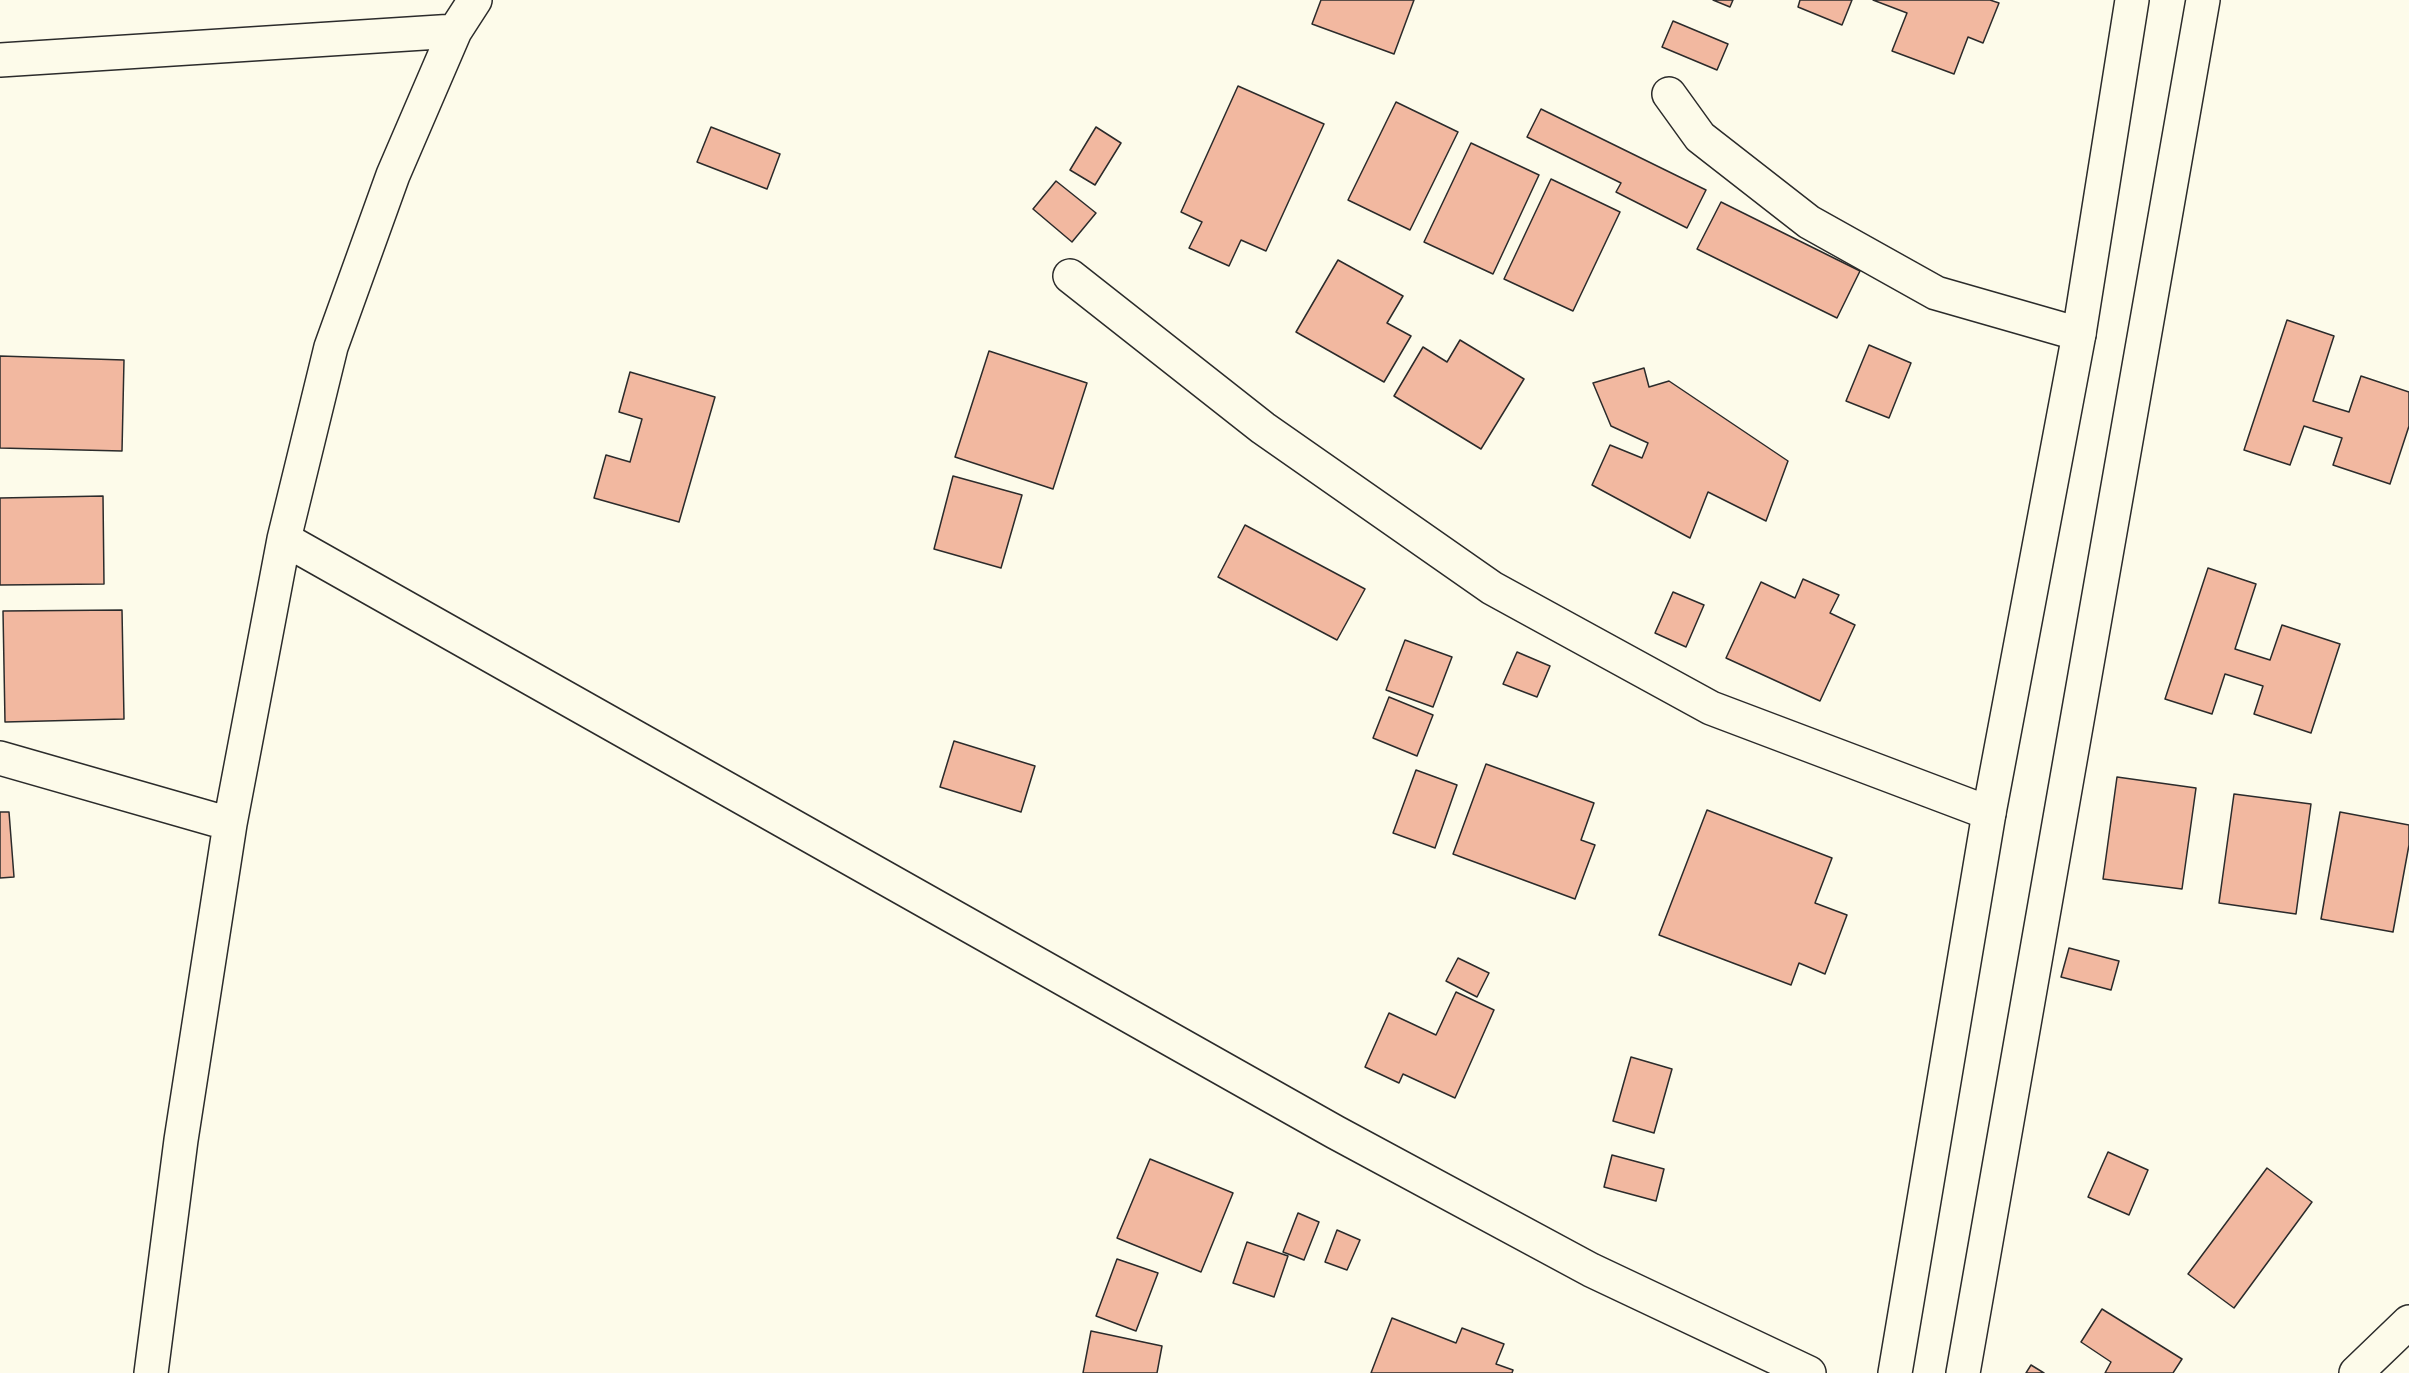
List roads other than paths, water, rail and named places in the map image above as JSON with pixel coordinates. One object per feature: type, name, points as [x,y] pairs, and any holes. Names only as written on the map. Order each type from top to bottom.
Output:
[{"type":"street","points":[[151,1373],[181,1140],[230,824],[284,539],[331,347],[393,175],[454,31],[475,0]]},
{"type":"street","points":[[1895,1373],[1989,813],[2079,334],[2132,0]]},
{"type":"street","points":[[1963,1373],[2203,0]]},
{"type":"street","points":[[0,60],[454,31]]},
{"type":"street","points":[[1669,94],[1700,137],[1809,222],[1936,293],[2079,334]]},
{"type":"street","points":[[1070,276],[1263,428],[1492,588],[1712,708],[1989,813]]},
{"type":"street","points":[[284,539],[1335,1132],[1591,1270],[1809,1373]]},
{"type":"street","points":[[0,758],[230,824]]},
{"type":"street","points":[[2356,1373],[2409,1322]]}]
